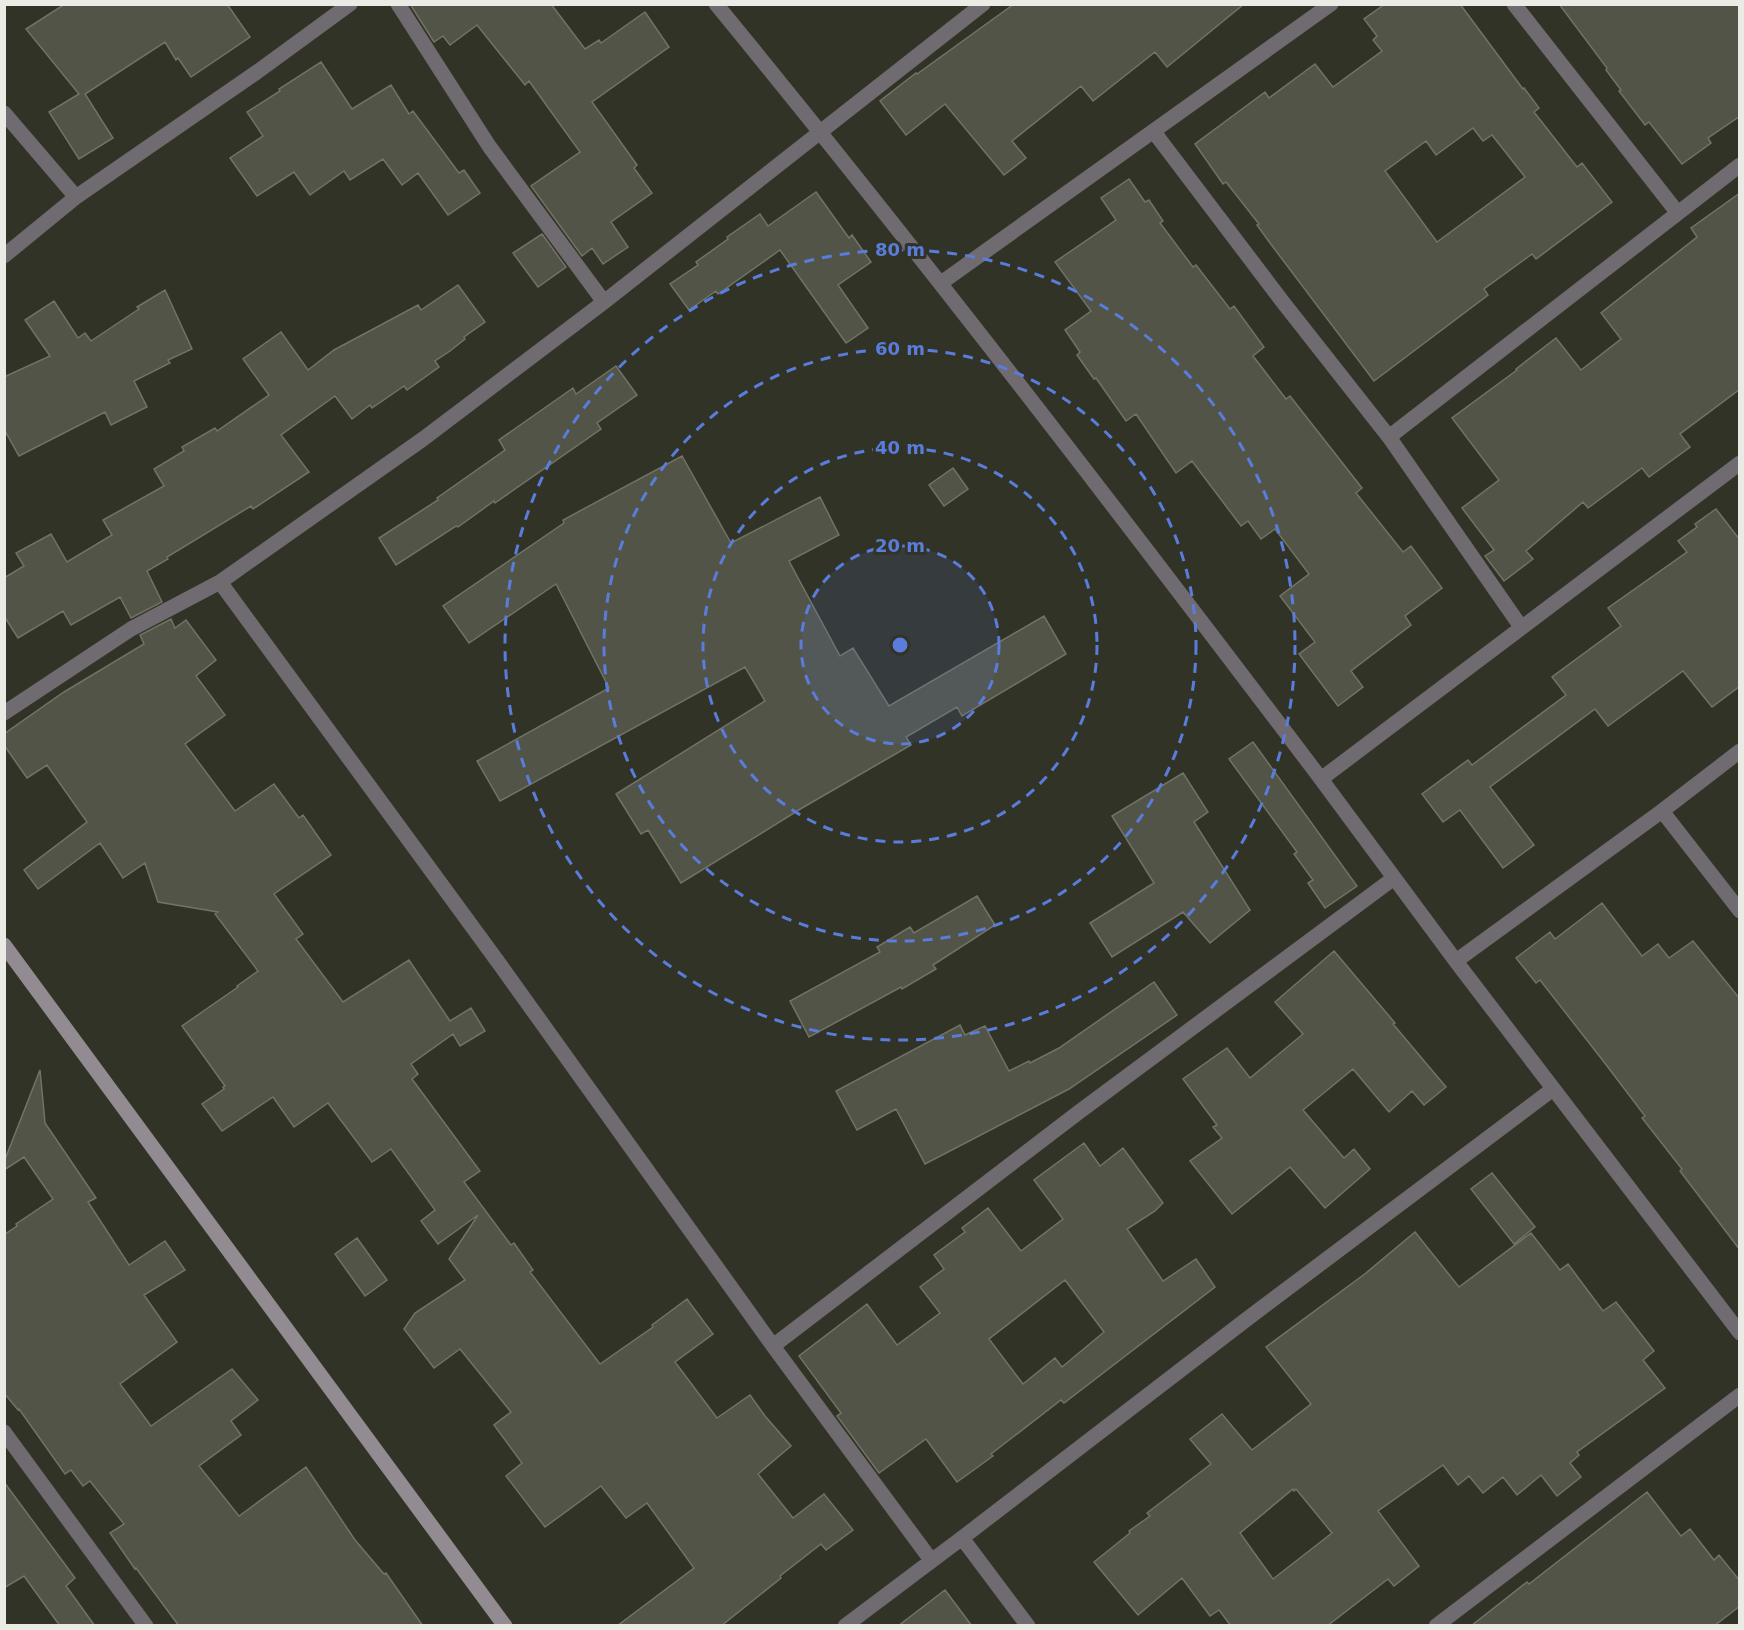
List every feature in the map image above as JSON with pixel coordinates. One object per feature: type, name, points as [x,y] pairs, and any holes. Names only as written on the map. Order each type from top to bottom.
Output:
[{"type":"street","points":[[4,256],[76,197],[257,72],[350,4]]},
{"type":"street","points":[[398,4],[489,146],[604,302]]},
{"type":"street","points":[[716,4],[941,283],[1117,511],[1740,1333]]},
{"type":"street","points":[[4,713],[131,629],[220,582],[423,439],[822,133],[983,4]]},
{"type":"street","points":[[941,283],[1331,4]]},
{"type":"street","points":[[1514,4],[1677,212]]},
{"type":"street","points":[[4,113],[76,197]]},
{"type":"street","points":[[1154,132],[1389,437],[1521,627]]},
{"type":"street","points":[[1389,437],[1740,165]]},
{"type":"street","points":[[1321,779],[1740,464]]},
{"type":"street","points":[[220,582],[508,976],[773,1346],[931,1560]]},
{"type":"street","points":[[1456,961],[1740,752]]},
{"type":"street","points":[[1662,811],[1740,911]]},
{"type":"street","points":[[773,1346],[1079,1112],[1394,878]]},
{"type":"street","points":[[4,945],[506,1626]]},
{"type":"street","points":[[845,1626],[1553,1089]]},
{"type":"street","points":[[1436,1626],[1740,1395]]},
{"type":"street","points":[[4,1432],[146,1626]]},
{"type":"street","points":[[962,1538],[1028,1626]]},
{"type":"building","points":[[65,4],[227,4],[250,37],[191,77],[178,58],[176,60],[165,42],[85,94],[113,138],[79,159],[49,112],[79,94],[26,29]]},
{"type":"building","points":[[410,4],[551,4],[585,49],[599,40],[601,43],[645,12],[669,47],[592,102],[637,165],[634,168],[652,193],[611,222],[628,247],[603,264],[592,248],[582,256],[531,186],[580,152],[529,81],[525,85],[477,25],[450,45],[443,36],[434,42]]},
{"type":"building","points":[[1014,4],[1244,4],[1167,67],[1155,52],[1093,101],[1081,86],[1012,141],[1026,158],[1004,175],[945,104],[906,135],[880,101]]},
{"type":"building","points":[[1385,4],[1460,4],[1539,108],[1534,112],[1577,167],[1582,163],[1612,202],[1536,259],[1532,254],[1484,289],[1488,295],[1374,381],[1270,243],[1257,225],[1259,224],[1226,182],[1223,184],[1195,144],[1265,92],[1269,98],[1315,64],[1333,87],[1382,51],[1373,40],[1377,36],[1364,19]],"holes":[[[1473,128],[1483,141],[1492,135],[1525,177],[1437,242],[1385,171],[1426,141],[1436,155]]]},
{"type":"building","points":[[1559,4],[1740,4],[1740,116],[1708,138],[1711,143],[1682,164],[1649,122],[1645,125],[1619,91],[1621,90],[1606,70],[1607,68]]},
{"type":"building","points":[[321,62],[352,109],[391,85],[409,114],[413,111],[459,173],[464,170],[480,193],[448,215],[418,173],[402,185],[383,159],[350,180],[344,171],[310,195],[294,172],[257,196],[230,158],[263,136],[247,112]]},
{"type":"building","points":[[1129,179],[1145,202],[1149,200],[1163,221],[1160,223],[1193,267],[1196,265],[1230,309],[1234,306],[1264,347],[1253,356],[1286,399],[1290,396],[1362,488],[1356,493],[1403,552],[1411,546],[1442,588],[1405,616],[1411,625],[1351,671],[1363,687],[1338,706],[1299,654],[1315,642],[1280,596],[1309,574],[1275,529],[1261,539],[1248,521],[1241,526],[1192,461],[1176,473],[1136,414],[1126,421],[1077,355],[1080,352],[1065,330],[1091,311],[1055,262],[1116,220],[1101,198]]},
{"type":"building","points":[[816,192],[849,238],[852,235],[871,262],[838,285],[868,328],[846,343],[780,250],[718,294],[716,291],[689,310],[670,284],[698,265],[696,262],[760,214],[768,226]]},
{"type":"building","points":[[1740,193],[1740,389],[1680,434],[1690,447],[1649,477],[1642,468],[1588,508],[1583,502],[1526,551],[1533,559],[1504,581],[1485,556],[1494,550],[1462,508],[1499,480],[1452,418],[1556,338],[1581,370],[1621,339],[1601,313],[1697,237],[1691,228]]},
{"type":"building","points":[[542,234],[566,267],[538,287],[513,253]]},
{"type":"building","points":[[458,285],[485,322],[435,361],[439,367],[407,390],[404,386],[372,408],[370,405],[352,419],[335,396],[281,435],[309,472],[253,509],[251,506],[147,571],[162,602],[131,618],[120,597],[71,625],[63,611],[18,638],[4,616],[4,578],[24,566],[16,553],[51,534],[67,562],[112,535],[103,520],[164,486],[154,469],[184,451],[182,447],[215,428],[217,431],[269,395],[243,359],[281,332],[308,370],[334,350],[418,305],[421,310]]},
{"type":"building","points":[[165,290],[192,349],[168,360],[170,363],[134,381],[147,407],[111,425],[105,412],[19,456],[4,429],[4,377],[50,356],[25,320],[54,301],[78,338],[85,333],[91,341],[139,309],[137,307]]},
{"type":"building","points":[[616,366],[637,395],[597,423],[601,429],[495,503],[494,501],[458,527],[456,526],[396,565],[379,538],[438,500],[437,498],[505,450],[499,440],[573,388],[576,394]]},
{"type":"building","points":[[682,456],[731,543],[820,497],[839,535],[789,561],[840,656],[853,648],[889,706],[1044,616],[1066,654],[962,716],[957,707],[906,737],[911,745],[802,808],[681,883],[648,830],[641,834],[616,794],[765,701],[745,667],[500,801],[477,761],[609,688],[556,584],[469,643],[443,606],[564,523],[563,520]]},
{"type":"building","points":[[953,468],[968,489],[944,506],[929,485]]},
{"type":"building","points":[[1716,509],[1740,540],[1740,686],[1712,707],[1683,671],[1608,726],[1595,709],[1490,787],[1534,845],[1503,868],[1460,810],[1443,822],[1422,794],[1468,760],[1472,765],[1566,695],[1552,677],[1621,626],[1608,608],[1687,552],[1678,541],[1697,527],[1695,524]]},
{"type":"building","points":[[171,619],[175,628],[186,620],[216,660],[196,676],[225,715],[185,744],[235,811],[274,784],[299,818],[303,815],[331,855],[274,894],[303,934],[296,939],[343,1002],[409,960],[450,1021],[471,1008],[485,1031],[460,1046],[453,1034],[411,1064],[418,1074],[412,1079],[480,1171],[464,1182],[511,1245],[514,1243],[533,1270],[530,1272],[600,1364],[653,1327],[652,1325],[687,1299],[713,1334],[675,1362],[717,1418],[750,1395],[791,1446],[758,1474],[793,1518],[824,1494],[853,1530],[826,1550],[821,1544],[721,1626],[617,1626],[694,1568],[647,1503],[626,1518],[601,1486],[545,1527],[506,1476],[522,1463],[494,1425],[511,1412],[460,1349],[434,1368],[404,1329],[415,1313],[465,1280],[449,1259],[478,1215],[438,1244],[421,1221],[435,1210],[391,1149],[372,1162],[328,1103],[294,1127],[273,1097],[222,1131],[202,1104],[225,1086],[182,1026],[258,971],[215,914],[218,912],[158,902],[145,863],[123,878],[100,843],[38,889],[24,870],[87,822],[47,765],[27,778],[4,745],[4,734],[64,692],[144,644],[140,635]]},
{"type":"building","points":[[1253,742],[1357,886],[1325,908],[1308,883],[1313,880],[1294,854],[1297,852],[1229,759]]},
{"type":"building","points":[[1183,773],[1208,812],[1194,822],[1250,910],[1210,943],[1183,912],[1112,957],[1090,923],[1154,883],[1112,816]]},
{"type":"building","points":[[977,896],[995,925],[933,965],[936,969],[809,1037],[790,1001],[880,952],[877,947],[910,927],[914,933]]},
{"type":"building","points":[[1602,903],[1642,956],[1658,944],[1669,958],[1693,941],[1740,999],[1740,1250],[1680,1171],[1682,1169],[1642,1118],[1645,1116],[1604,1062],[1540,980],[1536,983],[1516,958],[1550,932],[1555,939]]},
{"type":"building","points":[[1334,951],[1446,1087],[1424,1105],[1412,1091],[1389,1112],[1353,1069],[1303,1110],[1344,1158],[1354,1149],[1370,1169],[1325,1208],[1290,1167],[1232,1214],[1190,1161],[1222,1138],[1213,1127],[1217,1125],[1183,1079],[1227,1048],[1250,1078],[1303,1034],[1275,1002]]},
{"type":"building","points":[[1154,982],[1177,1015],[1069,1089],[925,1164],[896,1109],[857,1130],[836,1091],[960,1025],[965,1035],[985,1026],[1009,1071],[1059,1048]]},
{"type":"building","points":[[40,1070],[45,1123],[96,1198],[88,1202],[129,1265],[165,1241],[185,1270],[144,1295],[177,1342],[120,1384],[151,1426],[232,1369],[258,1400],[231,1421],[241,1435],[199,1466],[239,1516],[306,1467],[355,1540],[384,1574],[386,1573],[423,1626],[179,1626],[110,1533],[124,1524],[90,1481],[83,1486],[71,1470],[65,1474],[19,1409],[4,1393],[4,1235],[53,1199],[24,1157],[4,1170],[4,1162]]},
{"type":"building","points":[[1084,1143],[1100,1166],[1123,1148],[1163,1203],[1155,1211],[1127,1229],[1163,1281],[1196,1259],[1215,1287],[1064,1403],[1061,1400],[991,1454],[993,1456],[957,1482],[926,1439],[879,1473],[837,1416],[841,1413],[799,1356],[867,1304],[897,1345],[940,1313],[920,1287],[944,1269],[934,1255],[965,1232],[962,1228],[988,1208],[1021,1251],[1063,1219],[1034,1180]],"holes":[[[1065,1280],[1104,1332],[1062,1367],[1055,1358],[1023,1384],[989,1339]]]},
{"type":"building","points":[[1492,1173],[1535,1227],[1514,1244],[1471,1189]]},
{"type":"building","points":[[1415,1232],[1459,1287],[1531,1233],[1560,1270],[1568,1264],[1603,1311],[1616,1302],[1654,1351],[1643,1360],[1665,1388],[1577,1452],[1579,1455],[1570,1463],[1581,1477],[1557,1496],[1541,1475],[1517,1495],[1503,1477],[1483,1493],[1469,1476],[1458,1485],[1443,1465],[1378,1511],[1419,1566],[1394,1586],[1388,1579],[1327,1626],[1231,1626],[1219,1610],[1210,1616],[1182,1578],[1138,1615],[1094,1562],[1150,1516],[1147,1513],[1211,1464],[1190,1439],[1222,1414],[1252,1450],[1311,1404],[1266,1347],[1366,1273]],"holes":[[[1293,1489],[1294,1491],[1296,1489],[1332,1533],[1273,1579],[1240,1533]]]},
{"type":"building","points":[[357,1238],[387,1280],[365,1296],[335,1254]]},
{"type":"building","points":[[4,1482],[75,1578],[66,1586],[95,1626],[60,1626],[24,1576],[4,1588]]},
{"type":"building","points":[[1647,1492],[1681,1536],[1690,1529],[1714,1560],[1719,1555],[1740,1581],[1740,1606],[1714,1626],[1471,1626],[1527,1582],[1529,1584]]},
{"type":"building","points":[[945,1590],[972,1626],[898,1626]]}]
